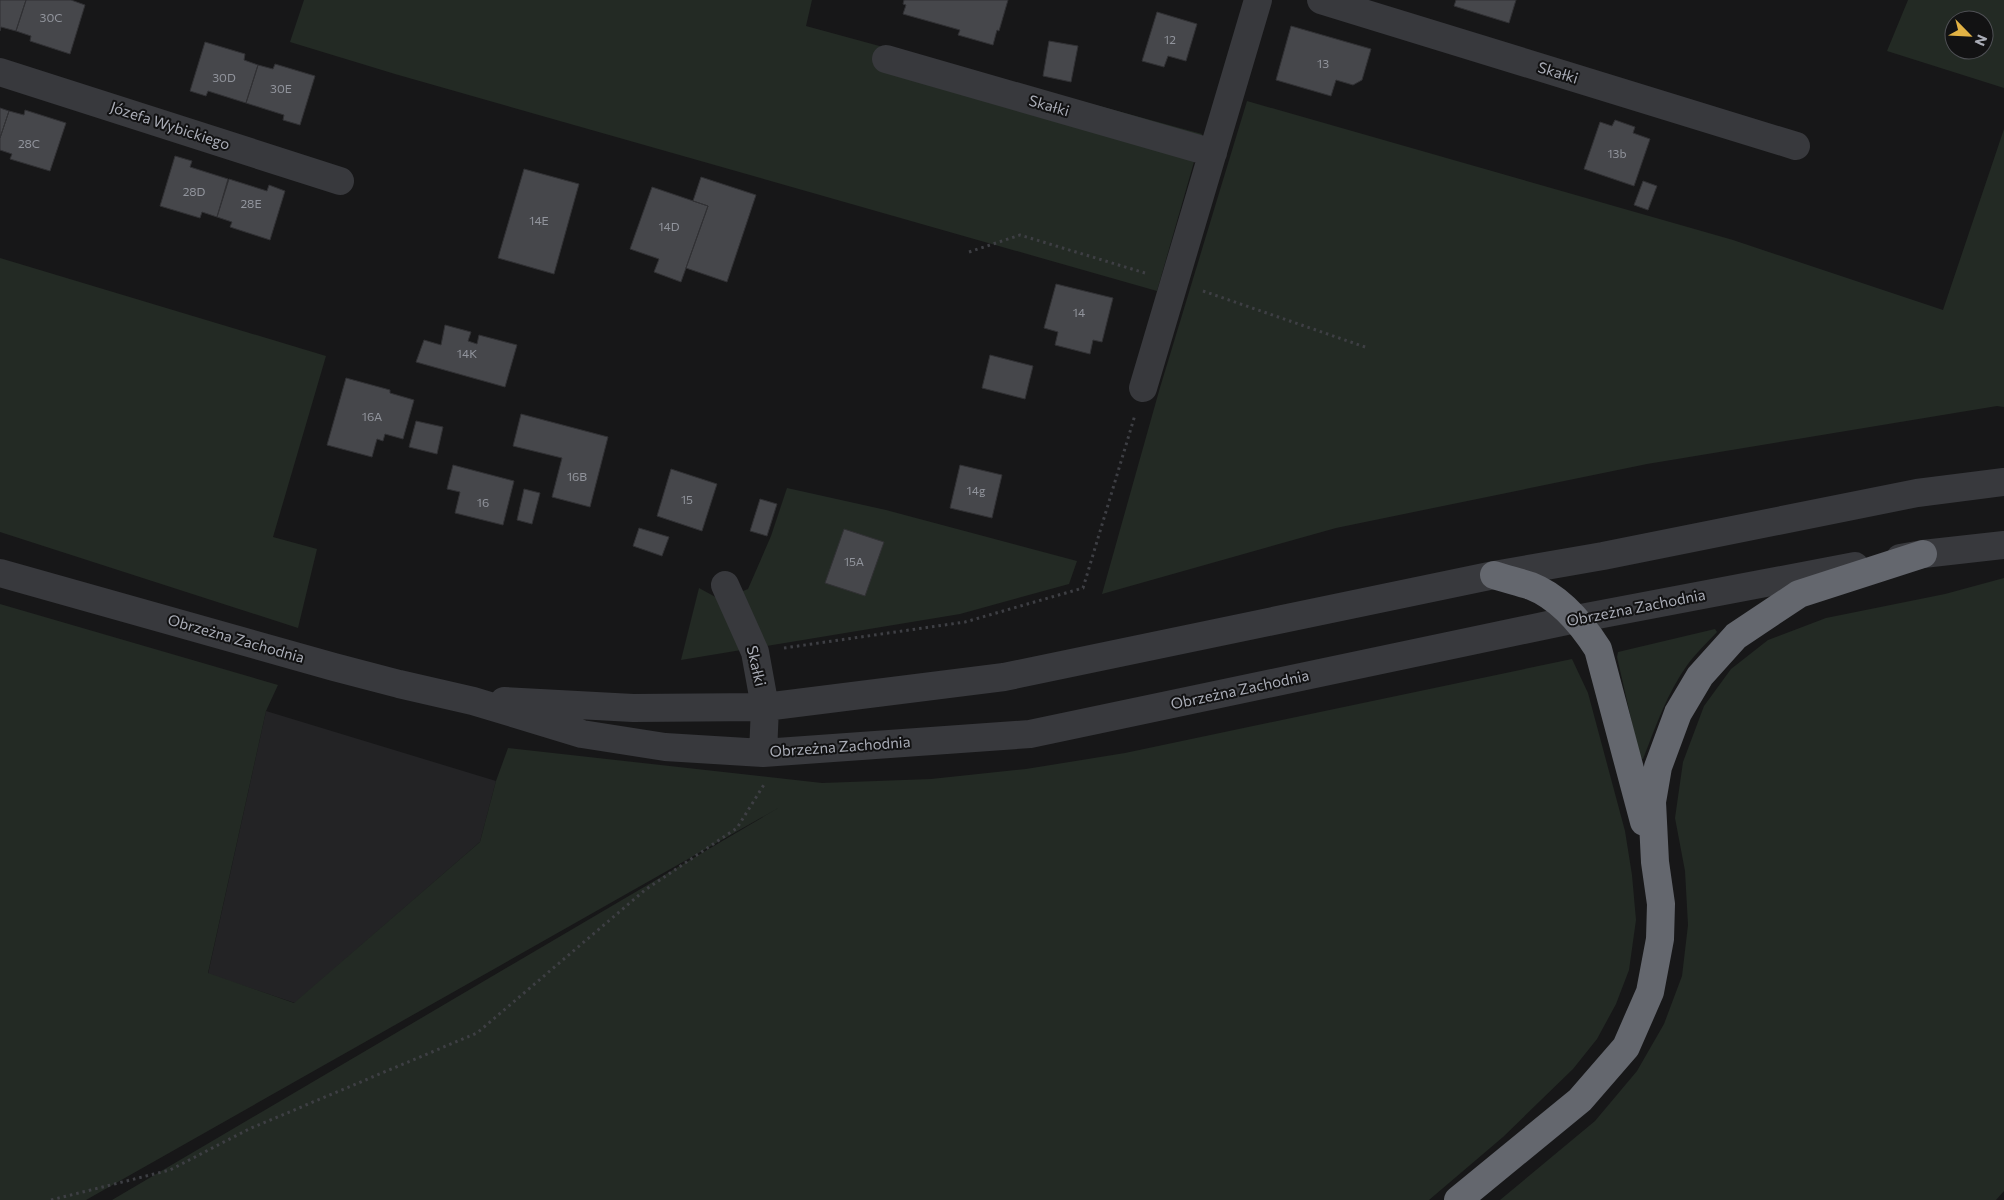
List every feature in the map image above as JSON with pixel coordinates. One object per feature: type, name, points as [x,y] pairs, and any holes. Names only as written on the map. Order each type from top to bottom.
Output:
[{"type":"highway","points":[[1458,1200],[1580,1100],[1626,1047],[1650,992],[1660,939],[1661,904],[1655,862],[1652,802],[1658,767],[1678,713],[1700,676],[1736,636],[1799,594],[1923,554]]},
{"type":"highway","points":[[1494,575],[1532,587],[1557,602],[1576,619],[1598,649],[1655,862]]},
{"type":"street","points":[[1143,388],[1258,0]]},
{"type":"street","name":"Skałki","points":[[1321,0],[1796,146]]},
{"type":"street","name":"Skałki","points":[[886,59],[1213,153]]},
{"type":"street","name":"Józefa Wybickiego","points":[[0,72],[340,181]]},
{"type":"street","name":"Obrzeżna Zachodnia","points":[[473,701],[540,702],[633,708],[765,707],[1004,677],[1494,575],[1603,556],[1916,493],[2004,482]]},
{"type":"street","name":"Obrzeżna Zachodnia","points":[[0,573],[334,667],[473,701],[582,734],[665,747],[763,753],[1030,734],[1576,619],[1923,554],[2004,545]]},
{"type":"street","name":"Skałki","points":[[725,585],[756,652],[765,707],[763,753]]},
{"type":"path","points":[[756,652],[965,622],[1083,588],[1143,388]]},
{"type":"path","points":[[51,1200],[170,1170],[249,1129],[476,1033],[645,890],[737,828],[765,784],[763,753]]},
{"type":"shaded area","points":[[304,0],[812,0],[806,26],[1202,134],[1157,291],[395,74],[290,42]]},
{"type":"shaded area","points":[[1908,0],[2004,0],[2004,88],[1887,51]]},
{"type":"shaded area","points":[[1247,101],[1733,240],[1943,310],[2004,129],[2004,407],[1997,406],[1647,464],[1336,528],[1102,594],[1159,391]]},
{"type":"shaded area","points":[[0,258],[326,356],[273,537],[317,549],[298,628],[0,532]]},
{"type":"shaded area","points":[[787,488],[886,510],[1077,561],[1069,584],[960,614],[681,660],[699,588],[721,600],[748,589],[771,536]]},
{"type":"shaded area","points":[[2004,578],[2004,1191],[1996,1200],[1500,1200],[1595,1121],[1637,1071],[1664,1024],[1682,976],[1688,925],[1685,871],[1675,818],[1683,762],[1704,706],[1731,669],[1768,640],[1826,618],[1945,594]]},
{"type":"shaded area","points":[[0,604],[278,685],[266,711],[208,973],[294,1003],[480,842],[496,781],[508,748],[822,783],[931,779],[1026,769],[1125,753],[1572,659],[1588,693],[1625,831],[1632,875],[1636,920],[1629,970],[1616,1004],[1597,1039],[1573,1069],[1503,1137],[1429,1200],[112,1200],[780,807],[86,1200],[0,1200]]},
{"type":"shaded area","points":[[1715,629],[1717,632],[1691,660],[1674,686],[1662,710],[1643,759],[1640,758],[1617,657],[1618,652]]},
{"type":"shaded area","points":[[266,711],[496,781],[480,842],[295,1003],[208,974]]},
{"type":"building","points":[[0,0],[26,0],[16,31],[1,27],[0,31]]},
{"type":"building","points":[[26,0],[71,0],[85,5],[70,54],[30,41],[31,36],[16,31]]},
{"type":"building","points":[[904,0],[1008,0],[993,45],[958,35],[960,30],[903,14],[906,5],[903,4]]},
{"type":"building","points":[[1456,0],[1516,0],[1509,23],[1454,6]]},
{"type":"building","points":[[1157,12],[1197,24],[1186,61],[1168,56],[1164,67],[1142,61]]},
{"type":"building","points":[[1291,26],[1371,49],[1362,80],[1353,85],[1336,80],[1331,96],[1276,80]]},
{"type":"building","points":[[1049,41],[1078,46],[1071,82],[1043,76]]},
{"type":"building","points":[[205,42],[245,54],[244,60],[258,65],[246,103],[208,91],[206,96],[190,91]]},
{"type":"building","points":[[275,64],[315,76],[300,125],[283,120],[284,115],[246,103],[258,65],[273,69]]},
{"type":"building","points":[[0,108],[9,111],[0,138]]},
{"type":"building","points":[[25,110],[66,123],[50,171],[10,159],[12,154],[0,150],[0,138],[9,111],[24,115]]},
{"type":"building","points":[[1615,120],[1635,127],[1633,133],[1650,139],[1634,186],[1584,169],[1600,122],[1612,126]]},
{"type":"building","points":[[175,156],[192,161],[190,167],[228,179],[217,217],[202,212],[200,218],[160,206]]},
{"type":"building","points":[[524,169],[579,184],[554,274],[498,258]]},
{"type":"building","points":[[701,177],[756,195],[727,282],[686,268],[708,206],[693,201]]},
{"type":"building","points":[[229,179],[267,191],[269,185],[285,191],[270,240],[230,227],[232,222],[217,217]]},
{"type":"building","points":[[1643,181],[1657,186],[1648,210],[1634,205]]},
{"type":"building","points":[[652,187],[708,206],[681,282],[654,272],[659,259],[630,249]]},
{"type":"building","points":[[1056,284],[1113,298],[1102,342],[1093,340],[1090,354],[1055,345],[1058,332],[1044,328]]},
{"type":"building","points":[[445,325],[471,332],[468,341],[477,344],[479,335],[517,345],[505,387],[416,362],[424,340],[441,345]]},
{"type":"building","points":[[990,355],[1033,366],[1025,399],[982,388]]},
{"type":"building","points":[[346,378],[390,390],[390,393],[414,400],[403,439],[385,434],[383,441],[377,439],[372,457],[327,445]]},
{"type":"building","points":[[521,414],[608,437],[590,507],[552,497],[562,458],[513,446]]},
{"type":"building","points":[[416,421],[443,427],[437,454],[409,447]]},
{"type":"building","points":[[453,465],[514,481],[503,525],[455,513],[460,492],[447,489]]},
{"type":"building","points":[[960,465],[1002,475],[992,518],[950,508]]},
{"type":"building","points":[[671,469],[717,484],[702,531],[657,516]]},
{"type":"building","points":[[524,489],[540,493],[532,524],[517,520]]},
{"type":"building","points":[[760,499],[777,504],[767,536],[750,531]]},
{"type":"building","points":[[639,528],[669,537],[662,556],[633,546]]},
{"type":"building","points":[[844,529],[884,542],[865,596],[825,583]]}]
